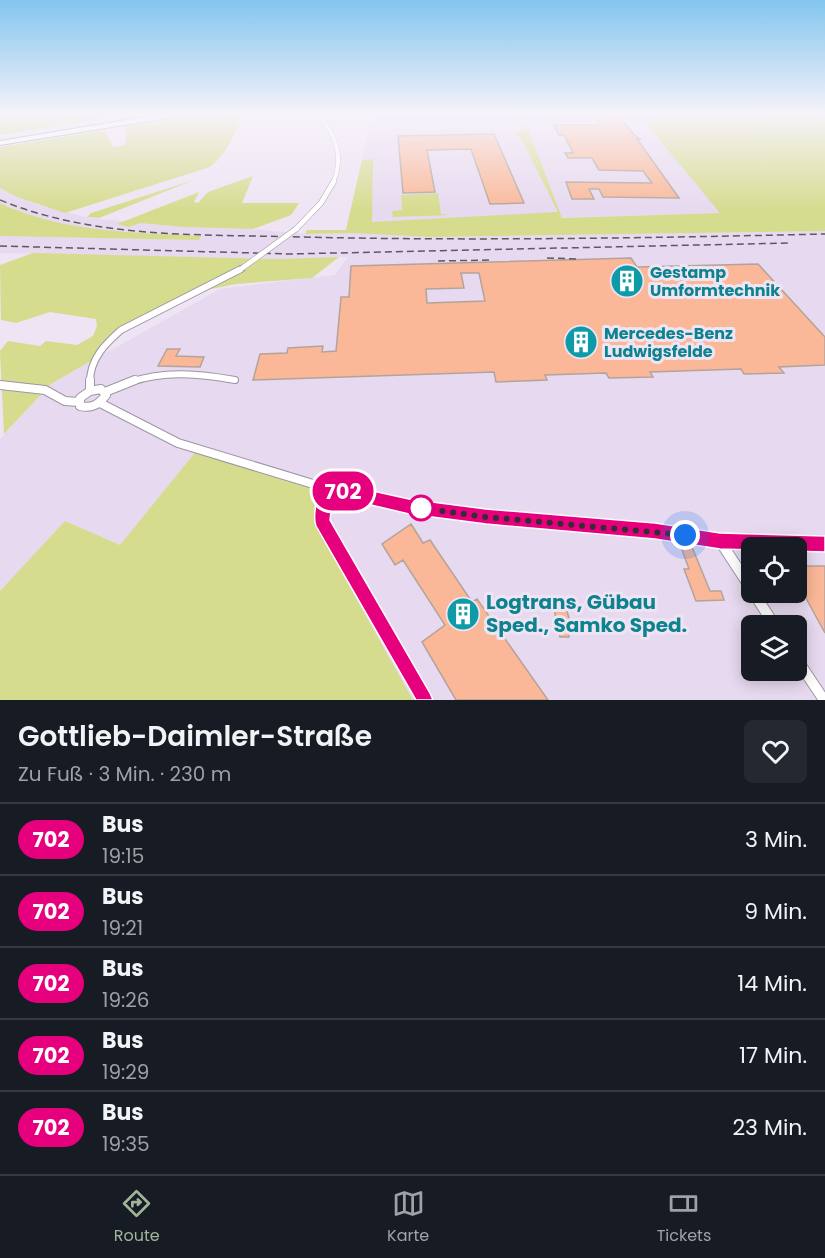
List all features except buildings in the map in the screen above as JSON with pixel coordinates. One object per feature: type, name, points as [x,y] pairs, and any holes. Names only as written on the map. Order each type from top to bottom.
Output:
[{"type":"street","points":[[90,391],[90,374],[94,361],[116,335],[142,318],[241,269],[296,229],[322,201],[338,168],[338,146]]},
{"type":"street","points":[[105,392],[139,378],[163,373],[182,373],[235,380]]},
{"type":"street","points":[[0,385],[45,390],[65,401],[79,402]]},
{"type":"street","points":[[79,402],[83,395],[90,391],[101,389],[105,392]]},
{"type":"street","points":[[79,402],[84,408],[100,403],[105,398],[105,392]]},
{"type":"street","points":[[100,403],[178,443],[323,487],[422,509],[508,519],[655,531],[720,541],[825,544]]},
{"type":"street","points":[[323,487],[326,495],[322,521],[423,700]]},
{"type":"street","points":[[720,541],[741,574]]},
{"type":"street","points":[[807,674],[824,700]]},
{"type":"shaded area","points":[[365,146],[824,146],[821,210],[513,219],[346,230]]},
{"type":"shaded area","points":[[0,188],[38,205],[89,218],[183,227],[251,229],[305,234],[350,233],[430,237],[825,231],[825,700],[413,700],[315,525],[120,545],[65,522],[0,591],[0,439],[51,384],[220,289],[335,275],[348,257],[279,259],[0,253],[0,236],[199,240],[201,237],[99,230],[46,221],[0,203]]},
{"type":"green space","points":[[228,146],[210,167],[65,213],[17,197],[0,188],[0,147]]},
{"type":"green space","points":[[525,146],[534,146],[562,218],[720,213],[664,146],[825,146],[825,231],[430,237],[350,233],[305,234],[307,230],[346,230],[362,160],[373,159],[372,222],[558,212]]},
{"type":"green space","points":[[253,176],[242,203],[299,203],[291,215],[253,229],[140,223],[129,227],[117,224],[199,192],[194,202],[198,203],[208,192]]},
{"type":"green space","points":[[194,180],[99,218],[87,217],[91,213]]},
{"type":"green space","points":[[438,193],[441,214],[450,215],[393,217],[392,211],[402,210],[401,195]]},
{"type":"green space","points":[[0,203],[24,213],[73,226],[124,232],[201,236],[199,240],[0,236]]},
{"type":"green space","points":[[33,253],[279,259],[339,257],[312,278],[236,284],[191,293],[143,315],[110,337],[91,361],[51,384],[4,434],[0,351],[8,341],[40,346],[46,341],[77,345],[93,336],[97,326],[96,319],[50,312],[16,323],[1,320],[0,265]]},
{"type":"green space","points":[[198,449],[323,487],[315,525],[413,700],[0,700],[0,591],[65,521],[120,545]]},
{"type":"railway","points":[[0,200],[36,213],[73,222],[147,232],[185,234],[496,239],[825,234]]},
{"type":"railway","points":[[0,246],[290,254],[789,243]]},
{"type":"railway","points":[[547,258],[580,259]]},
{"type":"railway","points":[[438,261],[493,260]]},
{"type":"bus line","name":"702","points":[[423,700],[322,521],[326,495],[323,487],[422,509],[486,517],[655,531],[720,541],[825,544]]},
{"type":"place","name":"Gestamp Umformtechnik","points":[[627,281]]},
{"type":"place","name":"Mercedes-Benz Ludwigsfelde","points":[[581,342]]},
{"type":"place","name":"Logtrans, Gübau Sped., Samko Sped.","points":[[463,614]]},
{"type":"route","points":[[421,508],[486,517],[685,535]]}]
